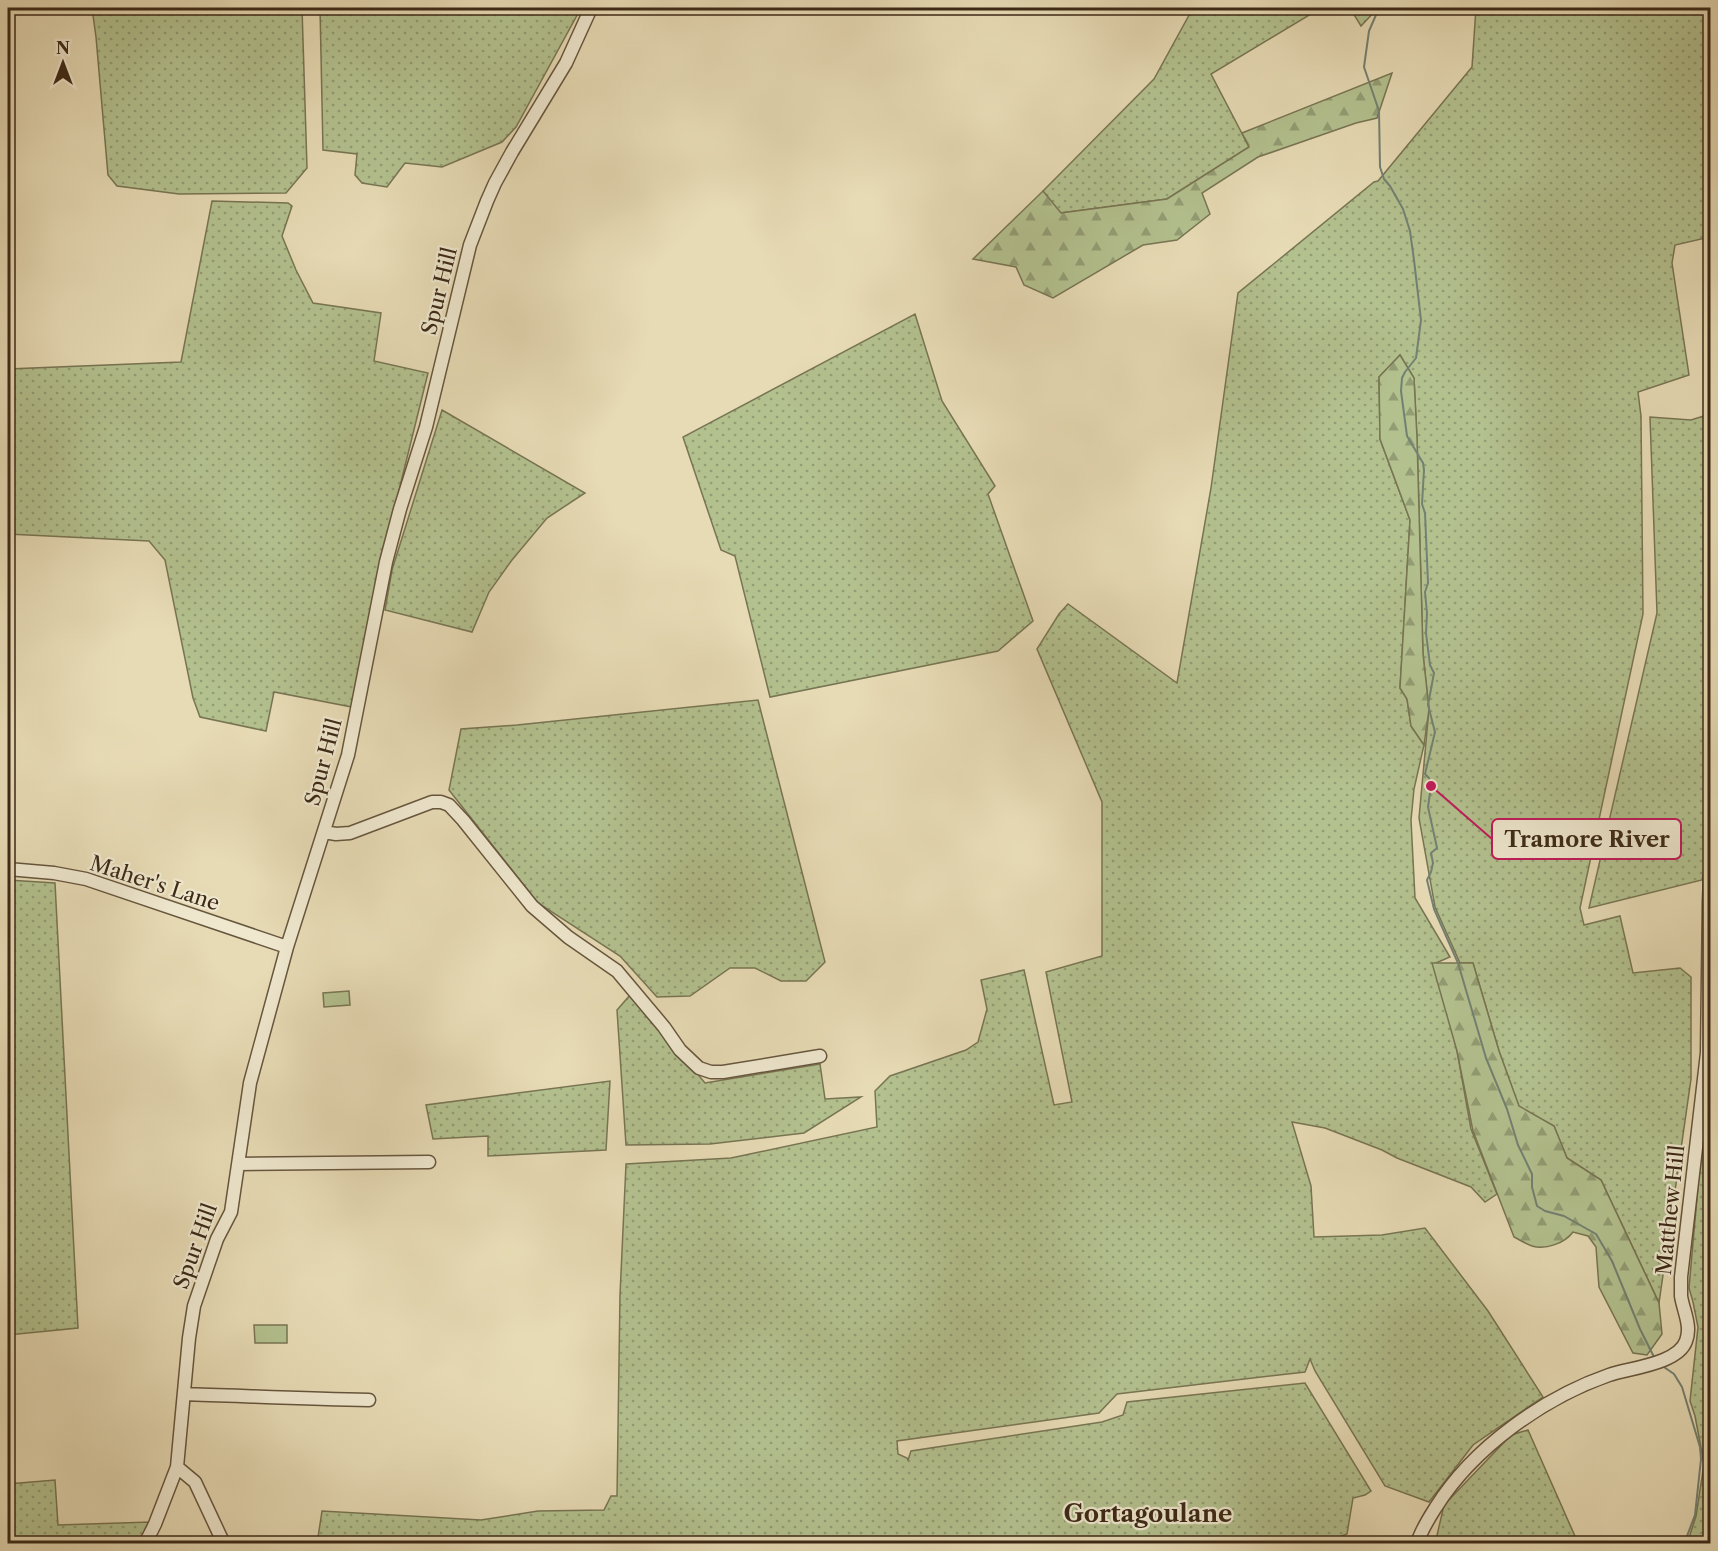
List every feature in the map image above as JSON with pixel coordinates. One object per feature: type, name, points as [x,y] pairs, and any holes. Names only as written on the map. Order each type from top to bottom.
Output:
[{"type":"street","name":"Spur Hill","points":[[145,1544],[177,1467],[194,1306],[217,1239],[231,1212],[250,1083],[287,947],[348,755],[386,562],[426,427],[470,245],[495,183],[566,63],[591,8]]},
{"type":"street","points":[[324,832],[350,833],[432,802],[449,805],[464,820],[532,906],[568,937],[617,971],[664,1027],[680,1050],[699,1068],[711,1072],[723,1072],[820,1056]]},
{"type":"street","name":"Maher's Lane","points":[[8,869],[54,873],[86,879],[287,947]]},
{"type":"street","name":"Matthew Hill","points":[[1418,1544],[1419,1535],[1444,1495],[1495,1440],[1542,1407],[1609,1375],[1657,1362],[1677,1353],[1686,1342],[1688,1329],[1681,1297],[1681,1277],[1707,1053],[1710,878]]},
{"type":"street","points":[[238,1164],[429,1162]]},
{"type":"street","points":[[184,1394],[369,1400]]},
{"type":"street","points":[[177,1467],[195,1482],[224,1544]]},
{"type":"green space","points":[[92,8],[302,8],[307,168],[286,193],[179,194],[117,186],[108,175]]},
{"type":"green space","points":[[320,8],[581,8],[516,127],[502,142],[442,167],[405,163],[387,187],[362,183],[355,175],[357,154],[323,150]]},
{"type":"green space","points":[[1193,8],[1321,8],[1211,74],[1249,147],[1167,199],[1060,213],[1043,191],[1154,79]]},
{"type":"green space","points":[[1350,8],[1378,8],[1361,26]]},
{"type":"green space","points":[[1476,8],[1710,8],[1710,237],[1675,245],[1672,263],[1689,375],[1638,392],[1641,416],[1643,614],[1580,908],[1584,925],[1620,916],[1633,973],[1680,968],[1691,977],[1691,1079],[1659,1303],[1601,1180],[1567,1158],[1554,1126],[1519,1107],[1499,1051],[1473,963],[1460,963],[1435,907],[1419,818],[1429,709],[1423,654],[1414,378],[1400,355],[1379,377],[1380,439],[1410,520],[1400,688],[1407,699],[1411,726],[1424,745],[1414,789],[1411,820],[1415,898],[1450,957],[1436,963],[1457,1051],[1471,1129],[1497,1194],[1485,1202],[1471,1187],[1382,1150],[1325,1128],[1292,1122],[1311,1186],[1314,1237],[1382,1235],[1425,1228],[1488,1311],[1543,1397],[1473,1445],[1429,1502],[1385,1486],[1310,1359],[1305,1372],[1117,1394],[1099,1413],[897,1441],[898,1454],[908,1460],[911,1451],[1102,1422],[1123,1415],[1127,1402],[1305,1383],[1371,1491],[1353,1498],[1347,1534],[1323,1543],[317,1544],[322,1511],[481,1520],[538,1511],[604,1510],[611,1496],[617,1496],[620,1295],[626,1164],[731,1158],[877,1127],[875,1091],[890,1076],[966,1050],[978,1042],[987,1009],[981,980],[1024,970],[1054,1105],[1072,1102],[1046,972],[1102,956],[1102,802],[1037,649],[1068,604],[1177,683],[1211,488],[1238,293],[1378,181],[1472,67]]},
{"type":"green space","points":[[1392,73],[1377,118],[1258,157],[1202,193],[1210,214],[1177,240],[1143,245],[1053,298],[1024,285],[1016,267],[973,259],[1043,191],[1061,213],[1167,199],[1249,147],[1242,133]]},
{"type":"green space","points":[[212,201],[288,203],[292,206],[282,236],[313,303],[381,313],[374,361],[428,373],[379,571],[352,707],[274,692],[266,731],[200,717],[193,698],[165,560],[149,541],[8,534],[8,369],[181,362]]},
{"type":"green space","points":[[915,314],[942,401],[995,486],[988,494],[1033,621],[998,651],[770,697],[735,556],[721,550],[683,437]]},
{"type":"green space","points":[[1400,355],[1414,378],[1423,654],[1429,709],[1424,745],[1411,726],[1407,699],[1400,688],[1410,520],[1380,439],[1379,377]]},
{"type":"green space","points":[[442,410],[585,493],[547,518],[512,560],[489,592],[472,632],[385,610],[392,570]]},
{"type":"green space","points":[[1710,414],[1710,846],[1702,880],[1589,908],[1657,613],[1650,417],[1691,420]]},
{"type":"green space","points":[[758,700],[825,962],[806,981],[781,981],[755,968],[730,968],[690,996],[657,997],[620,956],[538,903],[449,790],[461,729]]},
{"type":"green space","points":[[8,880],[55,883],[78,1328],[8,1335]]},
{"type":"green space","points":[[1432,963],[1473,963],[1499,1051],[1519,1106],[1554,1126],[1567,1158],[1601,1180],[1659,1303],[1662,1334],[1647,1355],[1633,1353],[1599,1287],[1596,1247],[1588,1236],[1573,1232],[1560,1242],[1543,1247],[1532,1246],[1514,1237],[1473,1131],[1457,1051]]},
{"type":"green space","points":[[349,991],[350,1005],[324,1007],[323,993]]},
{"type":"green space","points":[[631,994],[705,1083],[820,1064],[825,1099],[861,1097],[804,1133],[710,1144],[626,1145],[617,1010]]},
{"type":"green space","points":[[610,1081],[606,1150],[488,1156],[488,1136],[433,1139],[426,1105]]},
{"type":"green space","points":[[1707,1084],[1710,1084],[1710,1543],[1687,1544],[1696,1516],[1704,1464],[1690,1401],[1698,1327],[1689,1288]]},
{"type":"green space","points":[[254,1325],[287,1325],[287,1343],[255,1343]]},
{"type":"green space","points":[[1528,1430],[1578,1543],[1435,1544],[1444,1505],[1511,1435]]},
{"type":"green space","points":[[55,1480],[58,1525],[150,1522],[138,1543],[8,1544],[8,1484]]},
{"type":"waterway","points":[[1379,8],[1369,31],[1364,67],[1379,111],[1380,167],[1384,179],[1403,209],[1410,231],[1421,320],[1416,358],[1402,378],[1401,391],[1407,436],[1423,463],[1424,470],[1422,504],[1425,513],[1428,583],[1425,592],[1426,633],[1430,665],[1434,673],[1428,705],[1435,732],[1425,774],[1431,786],[1428,807],[1437,848],[1431,853],[1433,863],[1427,880],[1434,909],[1458,963],[1486,1058],[1507,1109],[1518,1145],[1532,1174],[1532,1187],[1537,1206],[1545,1211],[1564,1216],[1596,1234],[1612,1261],[1655,1359]]},
{"type":"waterway","points":[[1661,1365],[1674,1374],[1682,1387],[1700,1447],[1701,1459],[1695,1515],[1684,1544]]},
{"type":"place","name":"Tramore River","points":[[1431,786]]},
{"type":"district","name":"Gortagoulane","points":[[1148,1513]]}]
